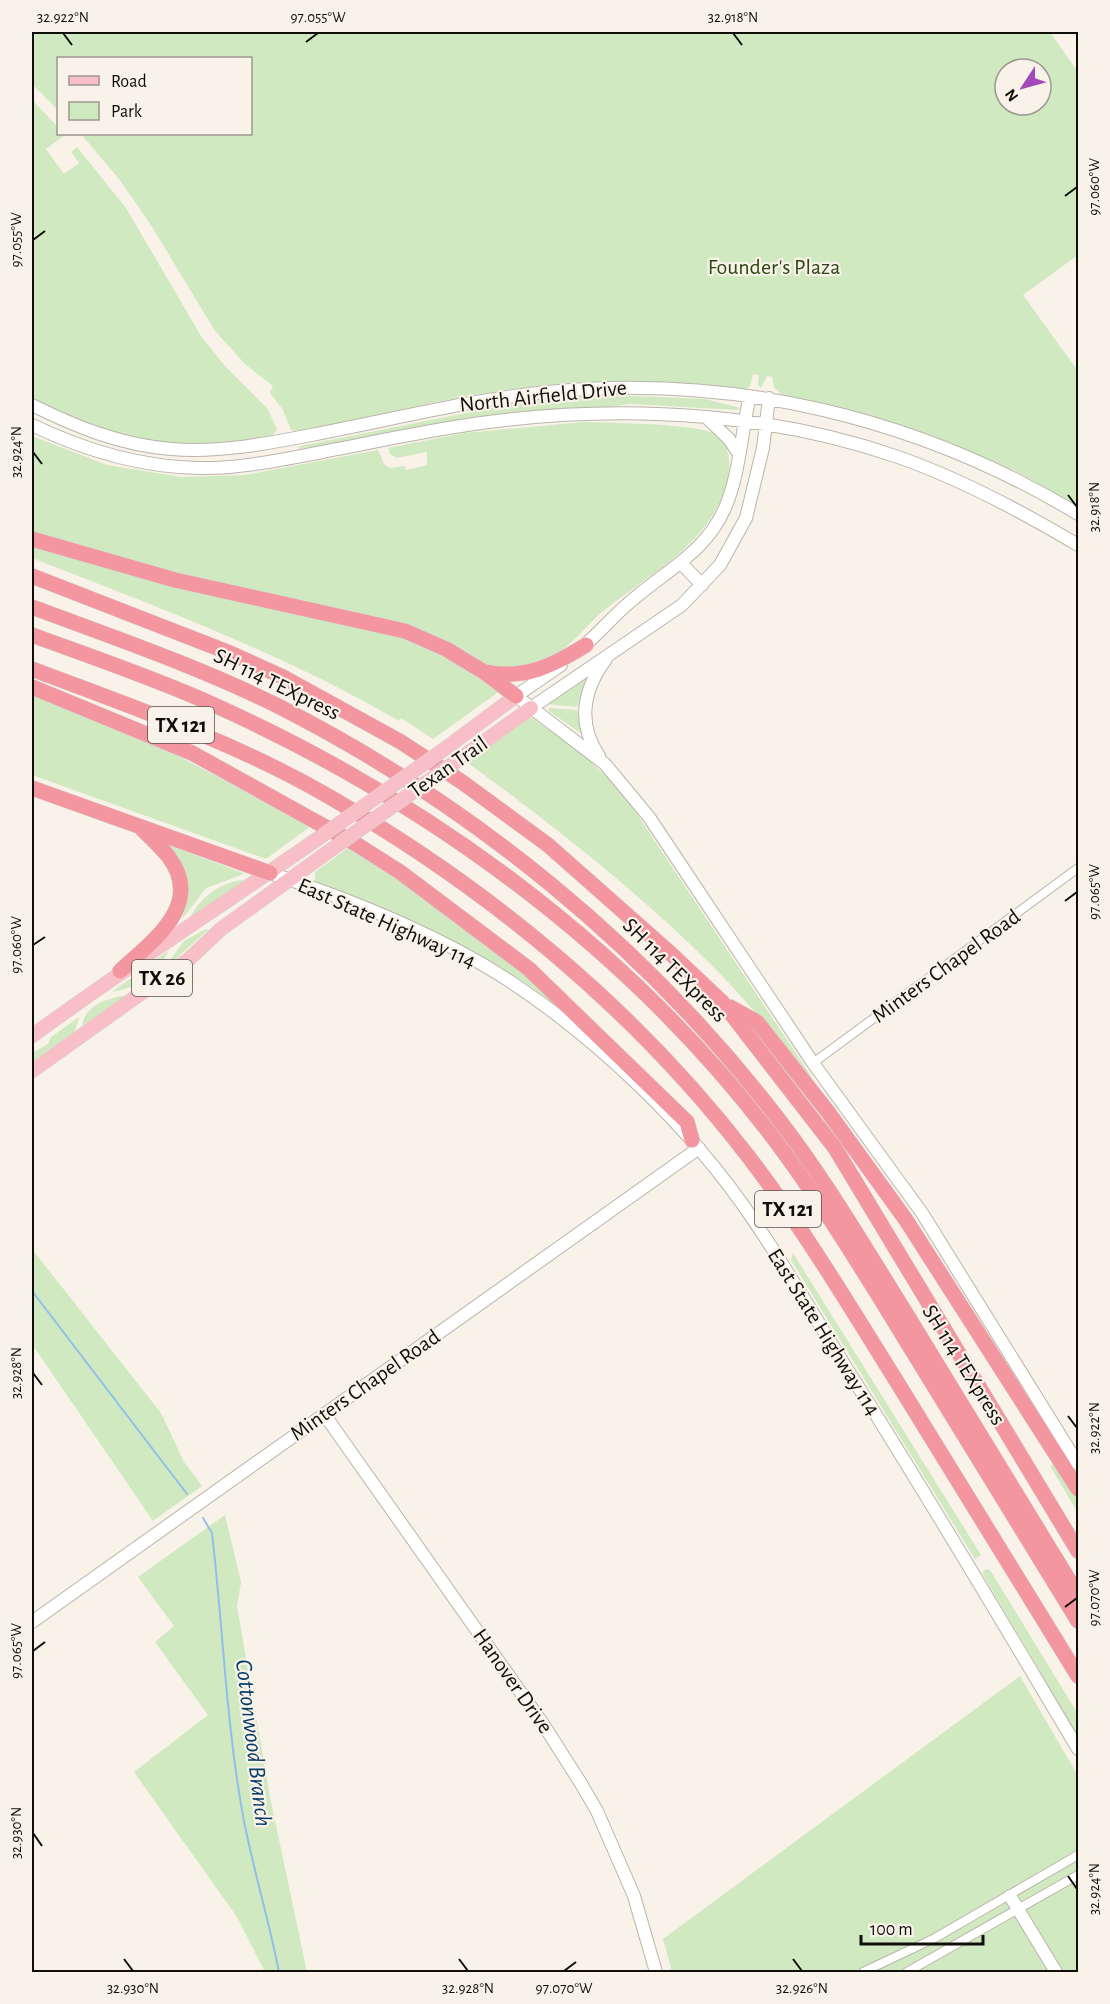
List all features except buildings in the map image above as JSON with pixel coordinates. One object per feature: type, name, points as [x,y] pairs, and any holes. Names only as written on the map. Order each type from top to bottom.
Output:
[{"type":"highway","points":[[32,539],[175,580],[405,631],[446,649],[484,672],[516,696]]},
{"type":"highway","points":[[32,576],[230,653],[292,682],[401,742],[462,782],[548,845],[619,906],[722,1002],[835,1148],[1078,1551]]},
{"type":"highway","name":"SH 114 TEXpress","points":[[32,607],[191,668],[278,706],[330,734],[402,776],[480,829],[564,895],[618,943],[701,1027],[740,1071],[812,1166],[1078,1595]]},
{"type":"highway","name":"SH 114 TEXpress","points":[[32,635],[209,702],[366,782],[418,814],[514,882],[615,967],[730,1085],[801,1175],[859,1264],[1078,1621]]},
{"type":"highway","points":[[484,672],[501,675],[524,674],[554,664],[586,645]]},
{"type":"highway","name":"TX 121","points":[[32,669],[187,728],[325,794],[391,834],[488,901],[581,978],[625,1018],[708,1107],[802,1229],[1078,1676]]},
{"type":"highway","points":[[32,687],[192,753],[356,844],[427,891],[499,945],[560,997],[687,1122],[695,1144]]},
{"type":"highway","points":[[32,788],[270,873]]},
{"type":"highway","points":[[120,971],[168,927],[177,911],[180,892],[173,863],[138,825]]},
{"type":"highway","points":[[722,1002],[757,1022],[852,1145],[906,1220],[1078,1489]]},
{"type":"main road","name":"North Airfield Drive","points":[[32,405],[77,426],[111,438],[170,449],[203,450],[278,442],[445,407],[544,392],[636,386],[770,398],[860,419],[940,445],[1033,487],[1078,514]]},
{"type":"main road","name":"Texan Trail","points":[[32,1036],[120,971],[161,948],[446,748],[586,645],[636,597],[681,563],[712,531],[725,509],[750,396]]},
{"type":"main road","name":"Texan Trail","points":[[32,1071],[189,959],[221,929],[289,879],[610,653],[659,622],[702,585],[720,565],[746,518],[756,483],[770,398]]},
{"type":"main road","name":"North Airfield Drive","points":[[32,424],[106,454],[137,462],[199,468],[229,467],[291,458],[512,419],[551,416],[705,416],[767,425],[861,445],[900,457],[985,494],[1078,545]]},
{"type":"main road","points":[[705,416],[729,438],[739,454]]},
{"type":"main road","points":[[681,563],[702,585]]},
{"type":"main road","points":[[610,653],[597,670],[584,707],[585,726],[593,747],[634,797],[677,856],[813,1063],[922,1213],[1078,1464]]},
{"type":"main road","points":[[516,696],[605,764]]},
{"type":"main road","name":"East State Highway 114","points":[[270,873],[432,938],[512,983],[600,1051],[695,1144],[758,1227],[901,1455],[1078,1749]]},
{"type":"main road","name":"Minters Chapel Road","points":[[32,1622],[324,1414],[695,1144]]},
{"type":"main road","name":"Hanover Drive","points":[[324,1414],[543,1724],[580,1782],[597,1811],[634,1896],[656,1972]]},
{"type":"main road","points":[[1010,1896],[1056,1972]]},
{"type":"street","name":"Minters Chapel Road","points":[[813,1063],[1078,868]]},
{"type":"street","points":[[863,1972],[935,1938],[1078,1855]]},
{"type":"street","points":[[907,1972],[1078,1875]]},
{"type":"green space","name":"Founder's Plaza","points":[[32,32],[1050,32],[1078,72],[1078,255],[1023,295],[1078,371],[1078,506],[1015,471],[889,421],[782,395],[774,387],[772,377],[767,376],[761,388],[758,385],[759,375],[753,374],[750,386],[745,390],[631,383],[563,384],[496,391],[298,431],[291,430],[283,410],[270,393],[273,386],[246,365],[215,331],[151,225],[119,179],[82,135],[252,135],[252,57],[57,57],[57,109],[32,84]]},
{"type":"green space","points":[[32,100],[57,126],[57,135],[65,135],[46,149],[64,174],[79,163],[71,152],[77,147],[126,208],[201,336],[224,365],[267,408],[277,429],[272,436],[244,443],[213,446],[181,445],[117,433],[86,423],[32,398]]},
{"type":"green space","points":[[614,395],[705,399],[740,408],[738,410],[630,404],[298,449],[300,446],[527,401]]},
{"type":"green space","points":[[584,422],[676,426],[695,428],[718,436],[728,451],[729,460],[724,493],[714,514],[683,550],[607,608],[559,653],[526,666],[495,667],[454,650],[32,534],[32,436],[107,465],[182,477],[245,475],[378,450],[384,464],[390,468],[405,466],[406,470],[427,465],[427,452],[397,458],[390,454],[388,448],[464,433]]},
{"type":"green space","points":[[32,544],[410,639],[437,651],[500,691],[433,739],[401,718],[399,721],[355,696],[264,652],[32,558]]},
{"type":"green space","points":[[587,676],[577,707],[547,704]]},
{"type":"green space","points":[[32,692],[144,738],[311,826],[266,859],[32,775]]},
{"type":"green space","points":[[549,708],[577,710],[583,735],[549,711]]},
{"type":"green space","points":[[529,716],[578,750],[621,790],[815,1082],[725,979],[666,922],[584,851],[468,763]]},
{"type":"green space","points":[[166,844],[244,874],[206,888],[183,918],[184,907]]},
{"type":"green space","points":[[348,848],[396,877],[457,919],[556,1001],[553,1003],[496,964],[439,933],[315,882],[315,872]]},
{"type":"green space","points":[[240,880],[246,881],[187,923],[202,900],[208,895],[222,886]]},
{"type":"green space","points":[[208,930],[161,972],[184,941]]},
{"type":"green space","points":[[169,950],[153,973],[131,987],[112,992]]},
{"type":"green space","points":[[127,995],[82,1026],[84,1018],[93,1007]]},
{"type":"green space","points":[[79,1017],[75,1031],[32,1062],[32,1053],[48,1044],[51,1037]]},
{"type":"green space","points":[[32,1249],[161,1413],[184,1462],[202,1486],[153,1521],[32,1344]]},
{"type":"green space","points":[[793,1253],[981,1555],[975,1559],[791,1260]]},
{"type":"green space","points":[[1056,1462],[1078,1497],[1078,1513],[1050,1466]]},
{"type":"green space","points":[[225,1515],[241,1582],[237,1606],[270,1797],[307,1972],[265,1972],[237,1917],[134,1772],[208,1715],[155,1642],[174,1626],[138,1577]]},
{"type":"green space","points":[[986,1569],[990,1570],[1078,1714],[1078,1736],[982,1573]]},
{"type":"green space","points":[[1020,1676],[1078,1776],[1078,1972],[672,1972],[663,1939]]},
{"type":"waterway","name":"Cottonwood Branch","points":[[32,1291],[187,1494]]},
{"type":"waterway","name":"Cottonwood Branch","points":[[203,1518],[212,1533],[237,1781],[251,1855],[279,1972]]}]
